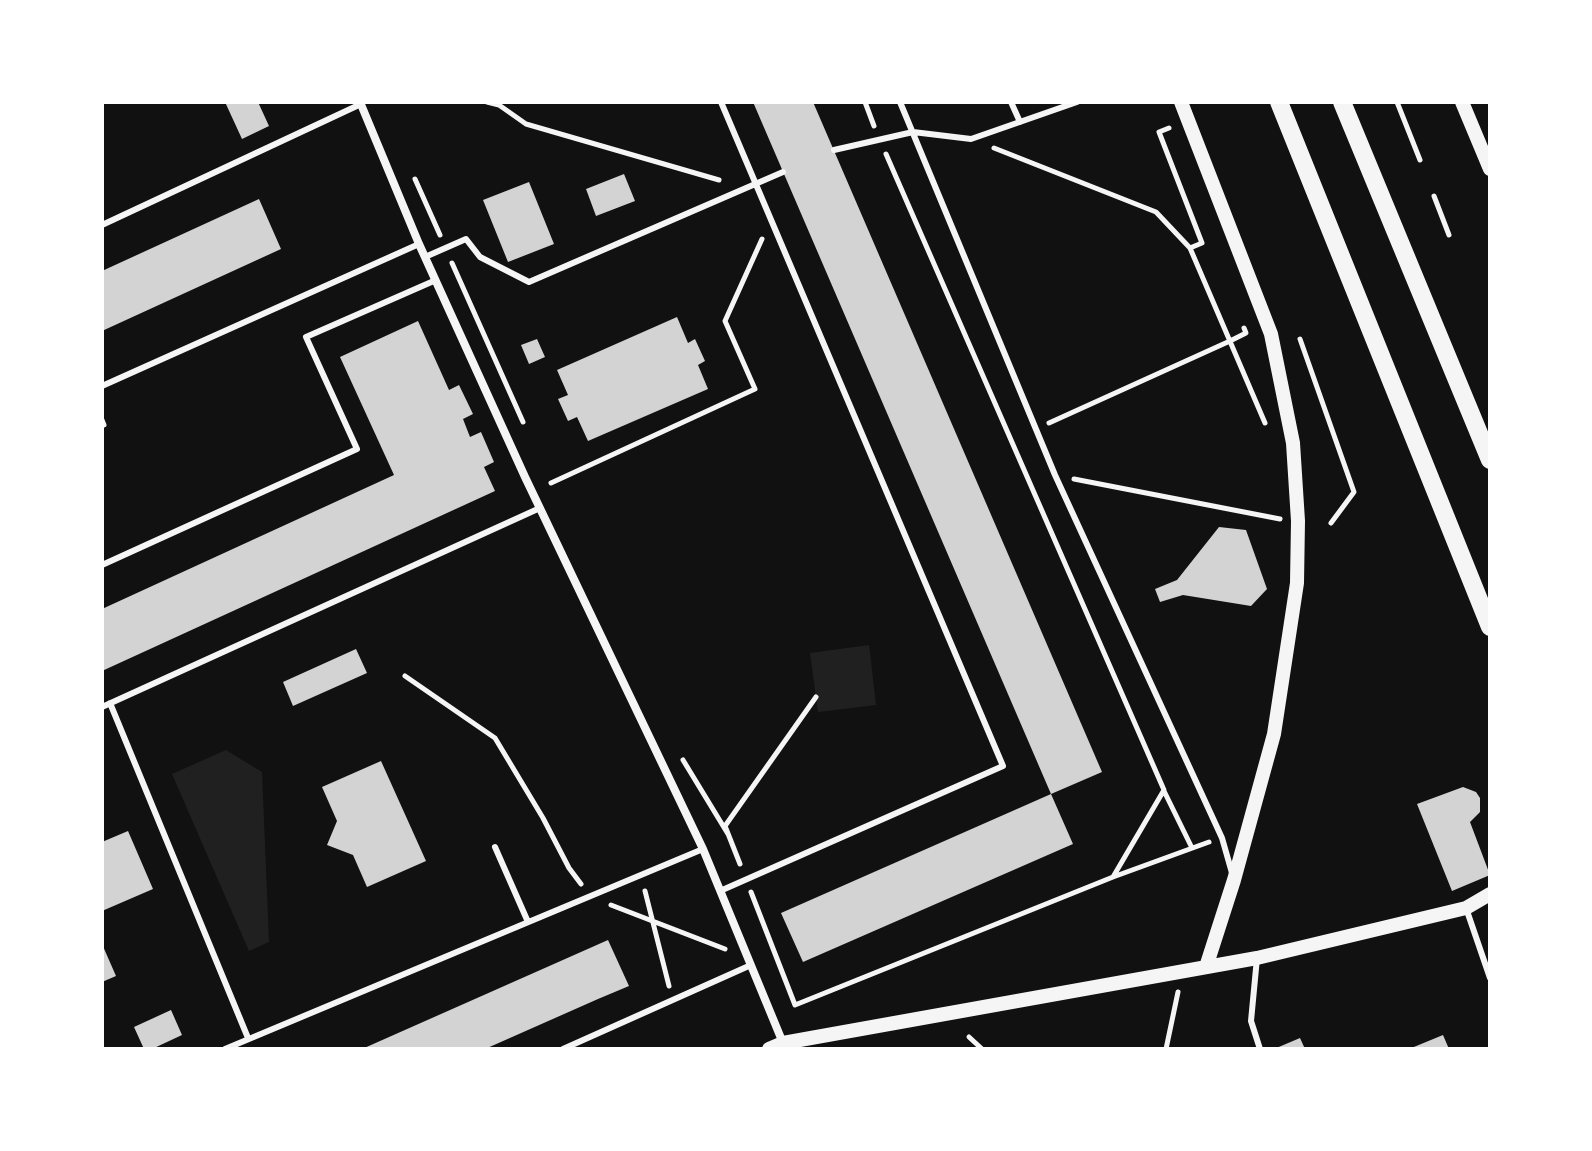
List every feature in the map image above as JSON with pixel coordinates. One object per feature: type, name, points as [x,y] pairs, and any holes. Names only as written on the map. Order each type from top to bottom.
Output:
[{"type":"main road","points":[[1279,102],[1490,627]]},
{"type":"main road","points":[[1342,102],[1490,460]]},
{"type":"street","points":[[1181,102],[1271,334],[1293,443],[1298,521],[1297,583],[1274,734],[1234,880],[1206,967]]},
{"type":"street","points":[[1462,102],[1490,169]]},
{"type":"street","points":[[360,103],[419,244],[540,508],[703,849],[750,962],[780,1047],[1257,958],[1466,908],[1490,894]]},
{"type":"street","points":[[1466,908],[1490,911]]},
{"type":"lane","points":[[720,891],[1003,766],[721,102]]},
{"type":"lane","points":[[900,102],[1055,475],[1222,838],[1234,880]]},
{"type":"lane","points":[[1011,102],[1020,122]]},
{"type":"lane","points":[[834,150],[913,132],[971,139],[1077,102]]},
{"type":"lane","points":[[102,225],[360,103]]},
{"type":"lane","points":[[425,257],[466,239],[480,257],[529,282],[783,172]]},
{"type":"lane","points":[[102,386],[419,244]]},
{"type":"lane","points":[[102,565],[357,449],[306,337],[436,280]]},
{"type":"lane","points":[[102,707],[540,508]]},
{"type":"lane","points":[[110,703],[248,1038]]},
{"type":"lane","points":[[495,847],[528,922]]},
{"type":"lane","points":[[225,1049],[703,849]]},
{"type":"lane","points":[[1466,908],[1490,978]]},
{"type":"lane","points":[[1257,958],[1251,1021],[1260,1049]]},
{"type":"lane","points":[[563,1049],[750,962]]},
{"type":"path","points":[[487,102],[499,105],[526,124],[747,188]]},
{"type":"path","points":[[1397,102],[1420,160]]},
{"type":"path","points":[[1170,128],[1159,132],[1202,243],[1190,248]]},
{"type":"path","points":[[879,139],[1192,848]]},
{"type":"path","points":[[971,139],[1156,212],[1190,248],[1267,426]]},
{"type":"path","points":[[413,175],[526,428]]},
{"type":"path","points":[[1434,196],[1449,235]]},
{"type":"path","points":[[551,483],[755,389],[725,321],[771,220]]},
{"type":"path","points":[[1036,429],[1246,333]]},
{"type":"path","points":[[1300,339],[1354,492],[1331,523]]},
{"type":"path","points":[[545,470],[555,493]]},
{"type":"path","points":[[1055,475],[1285,520],[1284,507]]},
{"type":"path","points":[[405,676],[495,738],[569,868],[591,896],[750,962]]},
{"type":"path","points":[[816,697],[725,826],[795,1005],[1113,877],[1222,838]]},
{"type":"path","points":[[678,748],[728,834]]},
{"type":"path","points":[[1113,877],[1164,790]]},
{"type":"path","points":[[642,874],[672,1000]]},
{"type":"path","points":[[1166,1049],[1183,971]]},
{"type":"path","points":[[969,1037],[982,1049]]},
{"type":"shaded area","points":[[869,645],[876,705],[818,712],[810,653]]},
{"type":"shaded area","points":[[226,750],[262,772],[269,942],[249,951],[172,774]]},
{"type":"building","points":[[225,102],[258,102],[269,126],[242,139]]},
{"type":"building","points":[[753,102],[813,102],[1102,772],[1051,794]]},
{"type":"building","points":[[624,174],[635,201],[596,216],[586,189]]},
{"type":"building","points":[[529,182],[554,244],[508,262],[483,200]]},
{"type":"building","points":[[259,199],[281,249],[102,331],[102,271]]},
{"type":"building","points":[[677,317],[688,343],[695,339],[705,361],[698,365],[708,389],[588,441],[577,417],[568,421],[558,399],[568,395],[557,370]]},
{"type":"building","points":[[418,321],[449,390],[459,385],[473,414],[463,419],[470,437],[481,432],[494,462],[484,467],[495,491],[102,671],[102,609],[394,475],[340,357]]},
{"type":"building","points":[[537,339],[545,357],[529,364],[521,345]]},
{"type":"building","points":[[1219,527],[1246,530],[1267,589],[1251,606],[1183,595],[1160,602],[1155,589],[1177,580]]},
{"type":"building","points":[[356,649],[367,673],[293,706],[283,682]]},
{"type":"building","points":[[381,761],[426,861],[367,887],[353,855],[327,845],[337,821],[322,787]]},
{"type":"building","points":[[1463,787],[1476,792],[1480,798],[1480,812],[1470,822],[1490,875],[1452,891],[1417,804]]},
{"type":"building","points":[[1051,794],[1073,844],[803,962],[781,913]]},
{"type":"building","points":[[128,831],[153,889],[102,911],[102,842]]},
{"type":"building","points":[[608,940],[629,986],[485,1049],[362,1049]]},
{"type":"building","points":[[102,944],[116,976],[102,982]]},
{"type":"building","points":[[171,1010],[182,1035],[152,1049],[144,1049],[134,1027]]},
{"type":"building","points":[[1443,1035],[1449,1049],[1409,1049]]},
{"type":"building","points":[[1300,1038],[1305,1049],[1274,1049]]}]
